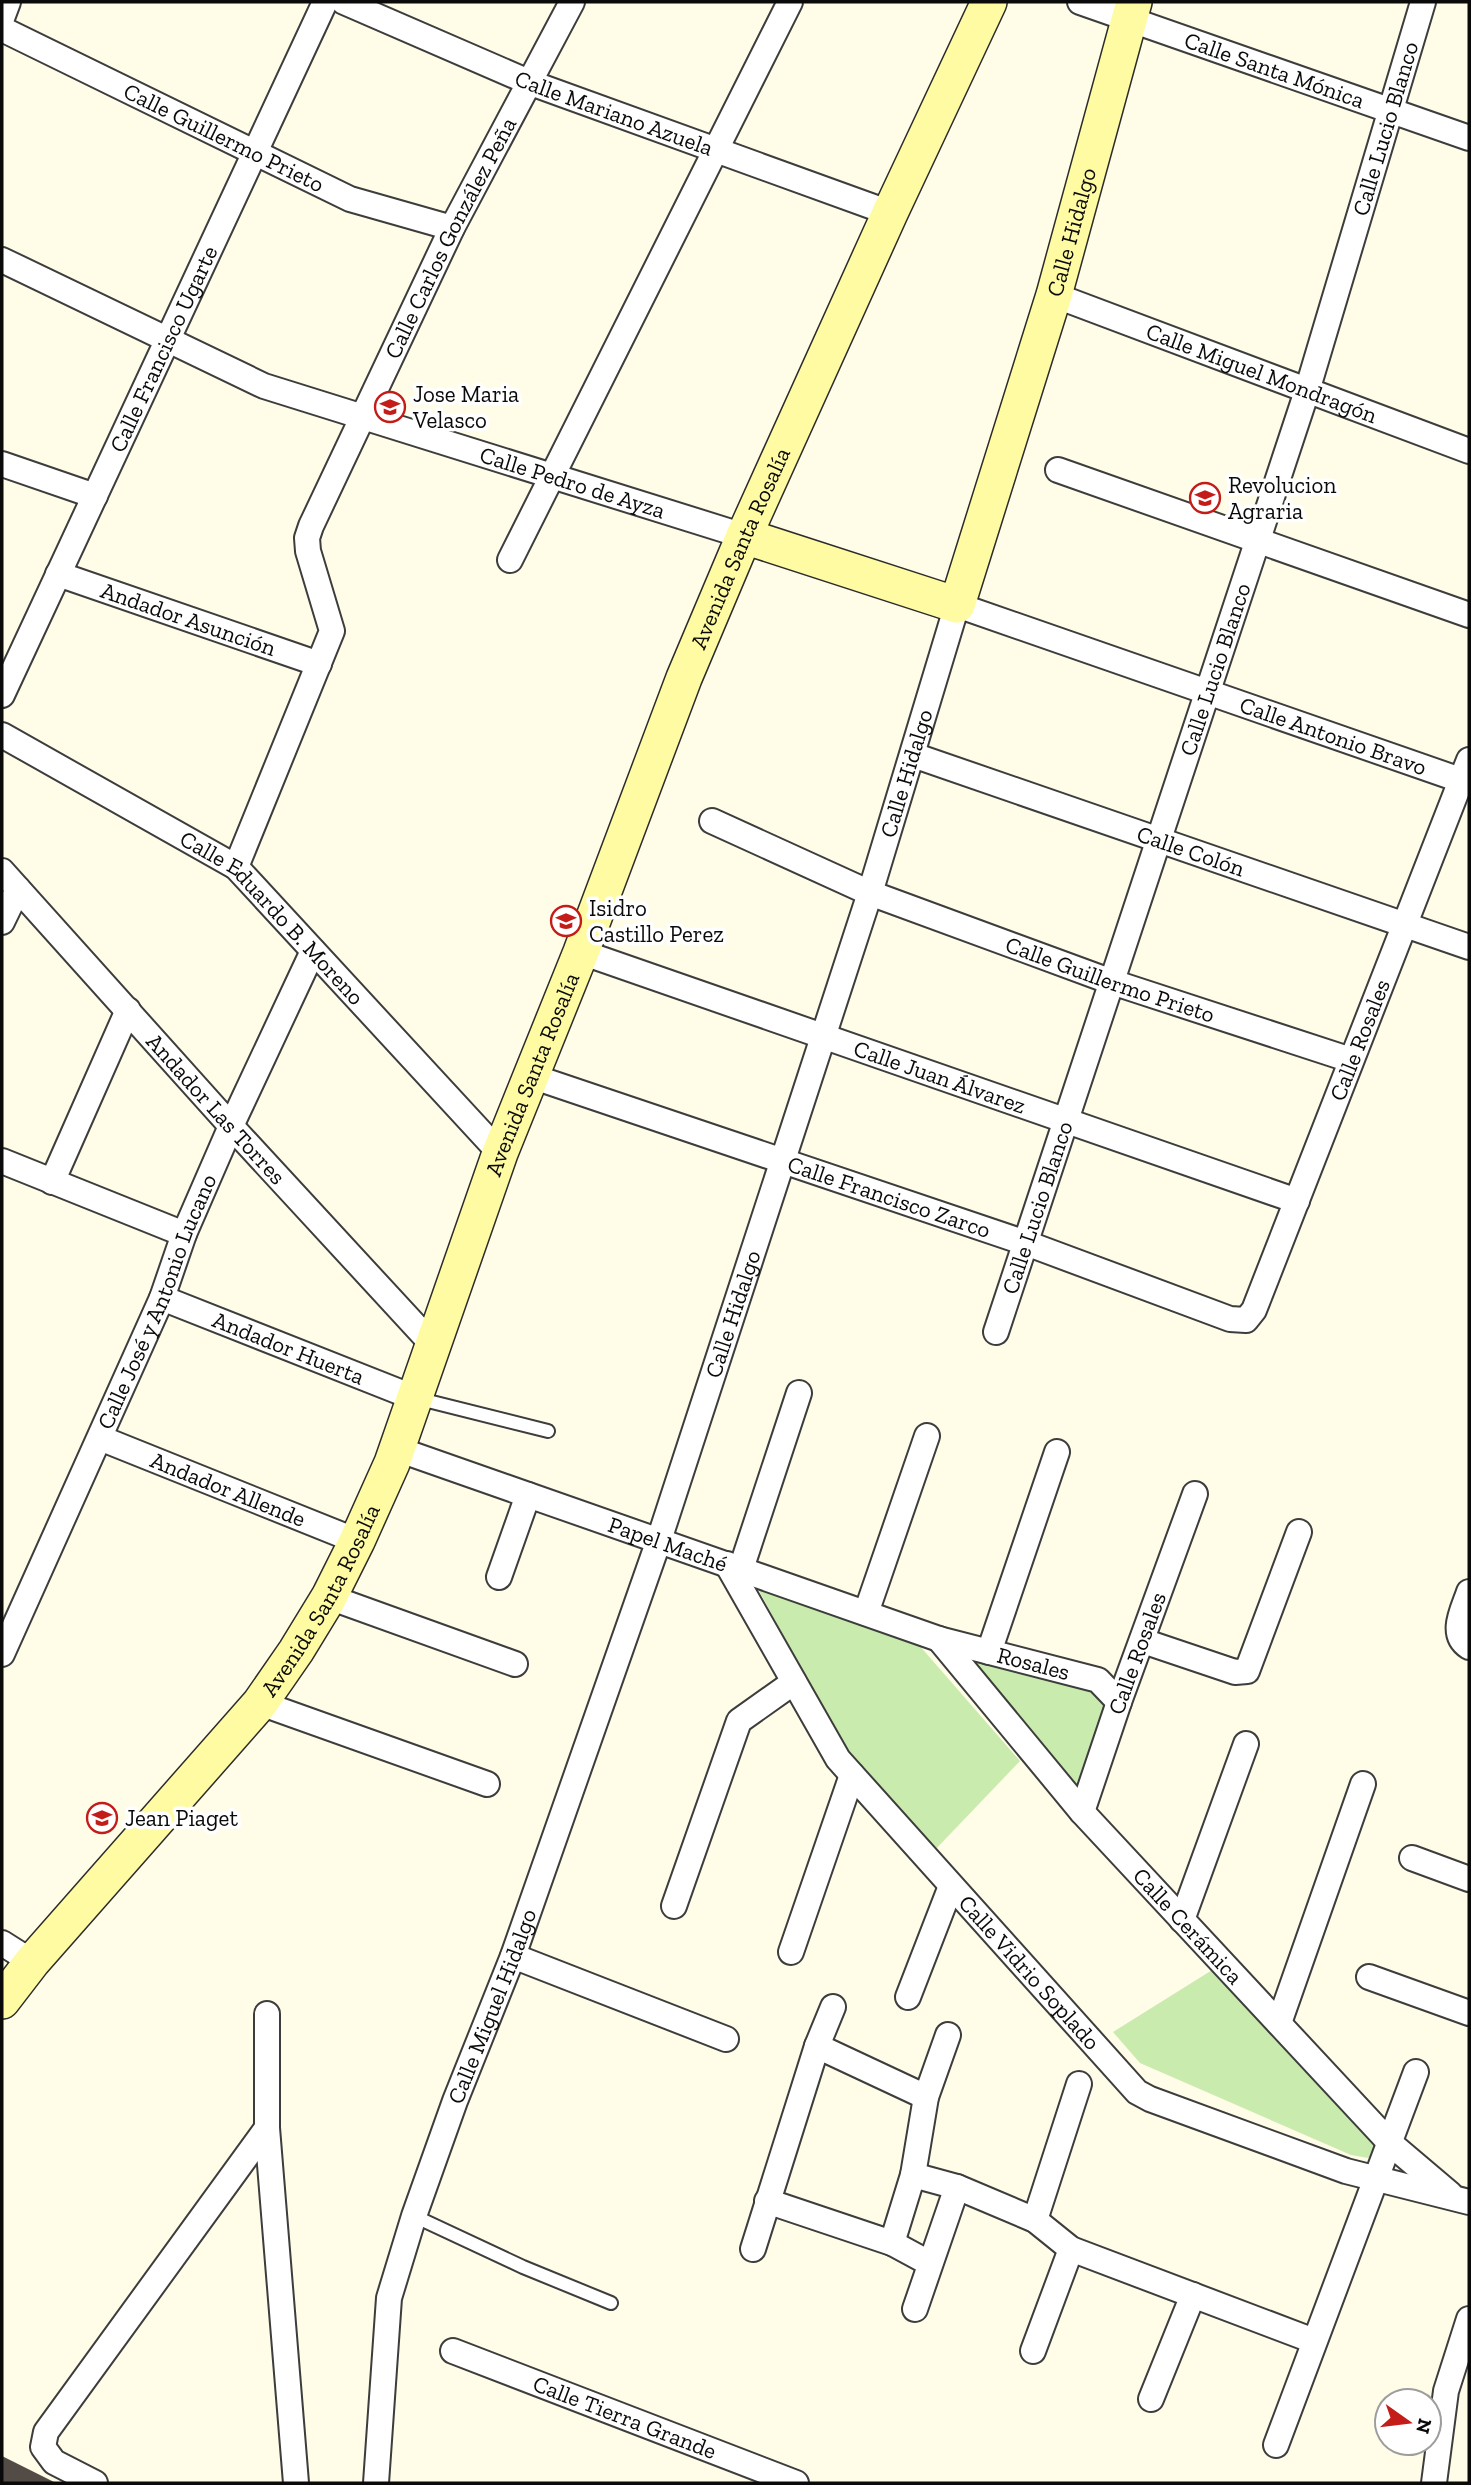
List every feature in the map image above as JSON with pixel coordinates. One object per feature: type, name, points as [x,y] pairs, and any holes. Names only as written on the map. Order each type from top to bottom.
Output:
[{"type":"street","points":[[2,18],[8,2]]},
{"type":"street","name":"Calle Francisco Ugarte","points":[[2,695],[325,2]]},
{"type":"street","name":"Calle Mariano Azuela","points":[[344,2],[531,83],[890,213]]},
{"type":"street","name":"Calle Carlos González Peña","points":[[236,867],[332,631],[308,551],[307,538],[452,228],[572,2]]},
{"type":"street","points":[[510,560],[790,2]]},
{"type":"street","name":"Avenida Santa Rosalía","points":[[2,2001],[32,1962],[260,1703],[329,1597],[357,1541],[397,1449],[500,1153],[581,951],[684,678],[744,536],[989,2]]},
{"type":"street","name":"Calle Santa Mónica","points":[[1080,2],[1132,10],[1391,111],[1469,138]]},
{"type":"street","name":"Calle Lucio Blanco","points":[[996,1332],[1307,391],[1423,2]]},
{"type":"street","name":"Calle Hidalgo","points":[[659,1541],[913,755],[1054,295],[1132,10]]},
{"type":"street","name":"Calle Guillermo Prieto","points":[[2,29],[349,199],[452,228]]},
{"type":"street","name":"Calle Pedro de Ayza","points":[[2,260],[264,386],[957,605]]},
{"type":"street","name":"Calle Miguel Mondragón","points":[[1054,295],[1469,451]]},
{"type":"street","points":[[2,464],[95,496]]},
{"type":"street","points":[[1058,470],[1469,615]]},
{"type":"street","name":"Andador Asunción","points":[[58,574],[319,664]]},
{"type":"street","name":"Calle Antonio Bravo","points":[[957,605],[1208,691],[1467,774]]},
{"type":"street","name":"Calle Eduardo B. Moreno","points":[[2,736],[236,867],[500,1153]]},
{"type":"street","name":"Calle Colón","points":[[913,755],[1469,947]]},
{"type":"street","name":"Calle Rosales","points":[[1246,1320],[1254,1310],[1404,923],[1467,774]]},
{"type":"street","name":"Calle Guillermo Prieto","points":[[712,821],[870,893],[1112,982],[1350,1060]]},
{"type":"street","points":[[2,922],[10,880]]},
{"type":"street","name":"Andador Las Torres","points":[[10,880],[433,1345]]},
{"type":"street","name":"Calle José y Antonio Lucano","points":[[2,1654],[162,1298],[184,1234],[231,1126],[313,951]]},
{"type":"street","name":"Calle Juan Álvarez","points":[[581,951],[1297,1201]]},
{"type":"street","points":[[52,1182],[128,1010]]},
{"type":"street","name":"Calle Francisco Zarco","points":[[531,1076],[1026,1244],[1230,1319],[1246,1320]]},
{"type":"street","points":[[2,1161],[184,1234]]},
{"type":"street","name":"Andador Huerta","points":[[162,1298],[415,1398]]},
{"type":"street","points":[[734,1567],[799,1394]]},
{"type":"street","points":[[866,1614],[927,1436]]},
{"type":"street","name":"Andador Allende","points":[[100,1438],[357,1541]]},
{"type":"street","name":"Papel Maché","points":[[397,1449],[939,1639]]},
{"type":"street","points":[[989,1652],[1057,1452]]},
{"type":"street","name":"Calle Rosales","points":[[1082,1812],[1195,1494]]},
{"type":"street","points":[[499,1577],[528,1495]]},
{"type":"street","points":[[1143,1641],[1235,1672],[1247,1671],[1299,1532]]},
{"type":"street","name":"Calle Miguel Hidalgo","points":[[376,2483],[389,2298],[414,2216],[455,2101],[513,1956],[659,1541]]},
{"type":"street","name":"Calle Vidrio Soplado","points":[[734,1567],[838,1759],[1137,2092],[1189,2114],[1376,2180],[1462,2199]]},
{"type":"street","points":[[1469,1592],[1458,1632],[1460,1639],[1469,1647]]},
{"type":"street","points":[[329,1597],[515,1664]]},
{"type":"street","name":"Rosales","points":[[939,1639],[1098,1680],[1119,1702]]},
{"type":"street","name":"Calle Cerámica","points":[[939,1639],[1082,1812],[1391,2144],[1462,2199]]},
{"type":"street","points":[[674,1906],[739,1721],[794,1682]]},
{"type":"street","points":[[260,1703],[487,1784]]},
{"type":"street","points":[[1182,1920],[1246,1744]]},
{"type":"street","points":[[791,1952],[852,1775]]},
{"type":"street","points":[[1279,2024],[1363,1784]]},
{"type":"street","points":[[1412,1858],[1469,1879]]},
{"type":"street","points":[[908,1997],[951,1886]]},
{"type":"street","points":[[2,1943],[32,1962]]},
{"type":"street","points":[[513,1956],[726,2039]]},
{"type":"street","points":[[1368,1977],[1469,2013]]},
{"type":"street","points":[[753,2249],[817,2046],[833,2007]]},
{"type":"street","points":[[267,2014],[267,2128],[296,2483]]},
{"type":"street","points":[[892,2243],[913,2175],[926,2097],[948,2035]]},
{"type":"street","points":[[817,2046],[926,2097]]},
{"type":"street","points":[[1276,2445],[1416,2072]]},
{"type":"street","points":[[1035,2220],[1079,2084]]},
{"type":"street","points":[[94,2483],[54,2462],[43,2447],[46,2432],[267,2128]]},
{"type":"street","points":[[913,2175],[957,2187],[1035,2220],[1072,2249],[1314,2341]]},
{"type":"street","points":[[915,2309],[957,2187]]},
{"type":"street","points":[[767,2201],[892,2243],[929,2263]]},
{"type":"street","points":[[1033,2351],[1072,2249]]},
{"type":"street","points":[[1151,2399],[1194,2295]]},
{"type":"street","points":[[1434,2483],[1446,2391],[1469,2319]]},
{"type":"street","name":"Calle Tierra Grande","points":[[453,2351],[796,2483]]},
{"type":"lane","points":[[415,1398],[548,1431]]},
{"type":"lane","points":[[414,2216],[523,2267],[611,2303]]},
{"type":"green space","points":[[756,1585],[912,1637],[1020,1761],[932,1853],[851,1761]]},
{"type":"green space","points":[[956,1648],[1097,1683],[1116,1704],[1082,1791]]},
{"type":"green space","points":[[1217,1967],[1379,2138],[1374,2159],[1351,2155],[1140,2063],[1113,2032]]},
{"type":"building","points":[[2,2456],[56,2483],[2,2483]]},
{"type":"place","name":"Jose Maria Velasco","points":[[390,407]]},
{"type":"place","name":"Revolucion Agraria","points":[[1205,498]]},
{"type":"place","name":"Isidro Castillo Perez","points":[[566,921]]},
{"type":"place","name":"Jean Piaget","points":[[102,1818]]}]
